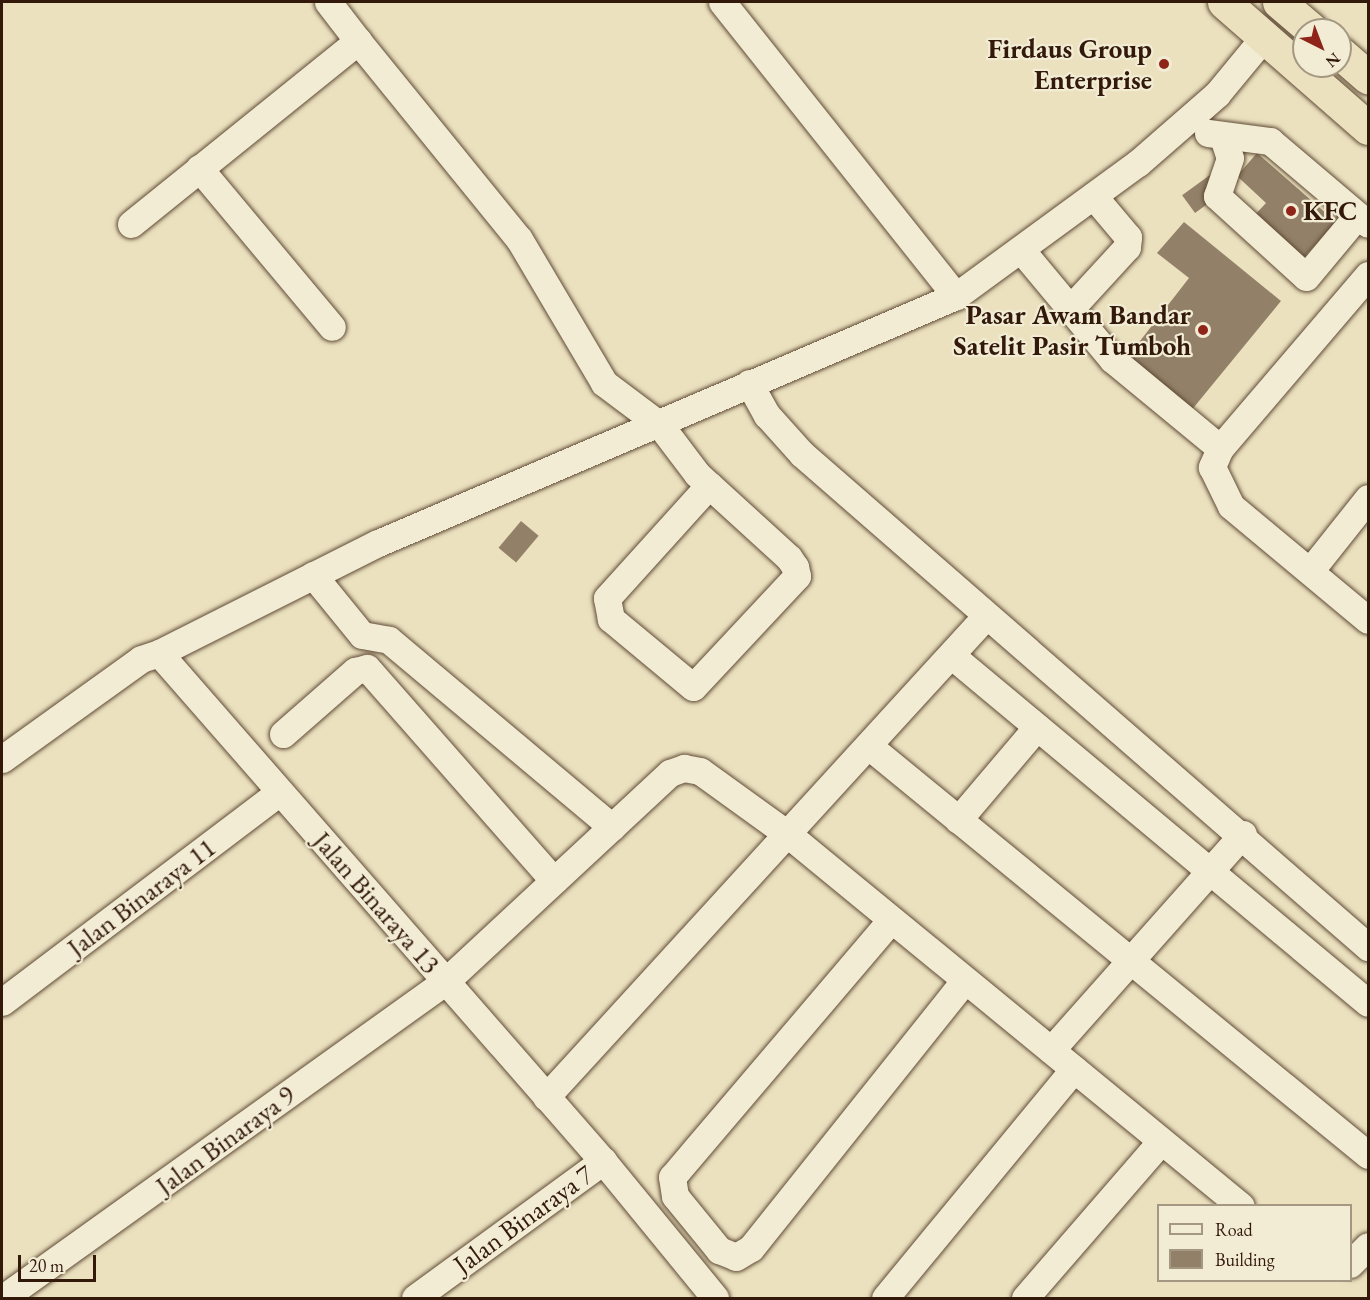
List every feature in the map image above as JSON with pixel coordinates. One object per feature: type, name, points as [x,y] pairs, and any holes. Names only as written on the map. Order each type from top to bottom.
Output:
[{"type":"highway","points":[[1224,2],[1368,128]]},
{"type":"highway","points":[[1279,2],[1298,18]]},
{"type":"highway","points":[[1352,63],[1368,77]]},
{"type":"street","points":[[328,2],[519,239],[604,383],[660,425],[710,485],[789,558],[797,576],[693,687],[610,619],[607,598],[710,485]]},
{"type":"street","points":[[722,2],[956,296]]},
{"type":"street","points":[[2,759],[141,659],[313,575],[660,425],[749,383],[956,296],[1095,198],[1190,119],[1265,36]]},
{"type":"street","points":[[131,224],[358,41]]},
{"type":"street","points":[[1190,119],[1211,135],[1223,137],[1245,134],[1270,141],[1362,221],[1306,277],[1217,196],[1230,158],[1223,137]]},
{"type":"street","points":[[199,168],[332,327]]},
{"type":"street","points":[[1070,309],[1127,247],[1128,237],[1095,198]]},
{"type":"street","points":[[1022,251],[1112,359],[1220,448]]},
{"type":"street","points":[[1368,275],[1220,448],[1212,467],[1231,506],[1368,620]]},
{"type":"street","points":[[749,383],[782,435],[985,617],[1243,834],[1368,947]]},
{"type":"street","points":[[1310,571],[1368,498]]},
{"type":"street","points":[[313,575],[362,635],[367,668],[554,881]]},
{"type":"street","points":[[546,1097],[790,836],[985,617]]},
{"type":"street","points":[[362,635],[389,640],[612,827]]},
{"type":"street","name":"Jalan Binaraya 13","points":[[159,652],[603,1161],[715,1299]]},
{"type":"street","points":[[951,656],[1368,1003]]},
{"type":"street","points":[[283,734],[355,671],[367,668]]},
{"type":"street","points":[[958,820],[1037,727]]},
{"type":"street","points":[[870,747],[1368,1155]]},
{"type":"street","name":"Jalan Binaraya 9","points":[[3,1299],[446,981],[670,773],[684,768],[699,771],[790,836],[963,982],[1051,1050],[1160,1142],[1238,1204]]},
{"type":"street","name":"Jalan Binaraya 11","points":[[2,1002],[280,792]]},
{"type":"street","points":[[1051,1050],[1243,834]]},
{"type":"street","points":[[890,921],[672,1176],[675,1196],[719,1250],[736,1257],[757,1242],[963,982]]},
{"type":"street","points":[[885,1299],[1074,1069]]},
{"type":"street","points":[[1025,1299],[1160,1142]]},
{"type":"street","name":"Jalan Binaraya 7","points":[[415,1299],[603,1161]]},
{"type":"street","points":[[1352,1261],[1368,1246]]},
{"type":"building","name":"KFC","points":[[1257,153],[1336,222],[1300,262],[1251,219],[1266,203],[1237,176]]},
{"type":"building","points":[[1225,164],[1238,182],[1195,213],[1182,195]]},
{"type":"building","name":"Pasar Awam Bandar Satelit Pasir Tumboh","points":[[1184,222],[1281,301],[1190,412],[1126,359],[1189,278],[1157,253]]},
{"type":"building","points":[[521,521],[539,536],[516,563],[499,548]]},
{"type":"place","name":"Firdaus Group Enterprise","points":[[1164,64]]},
{"type":"place","name":"KFC","points":[[1291,211]]},
{"type":"place","name":"Pasar Awam Bandar Satelit Pasir Tumboh","points":[[1203,330]]}]
